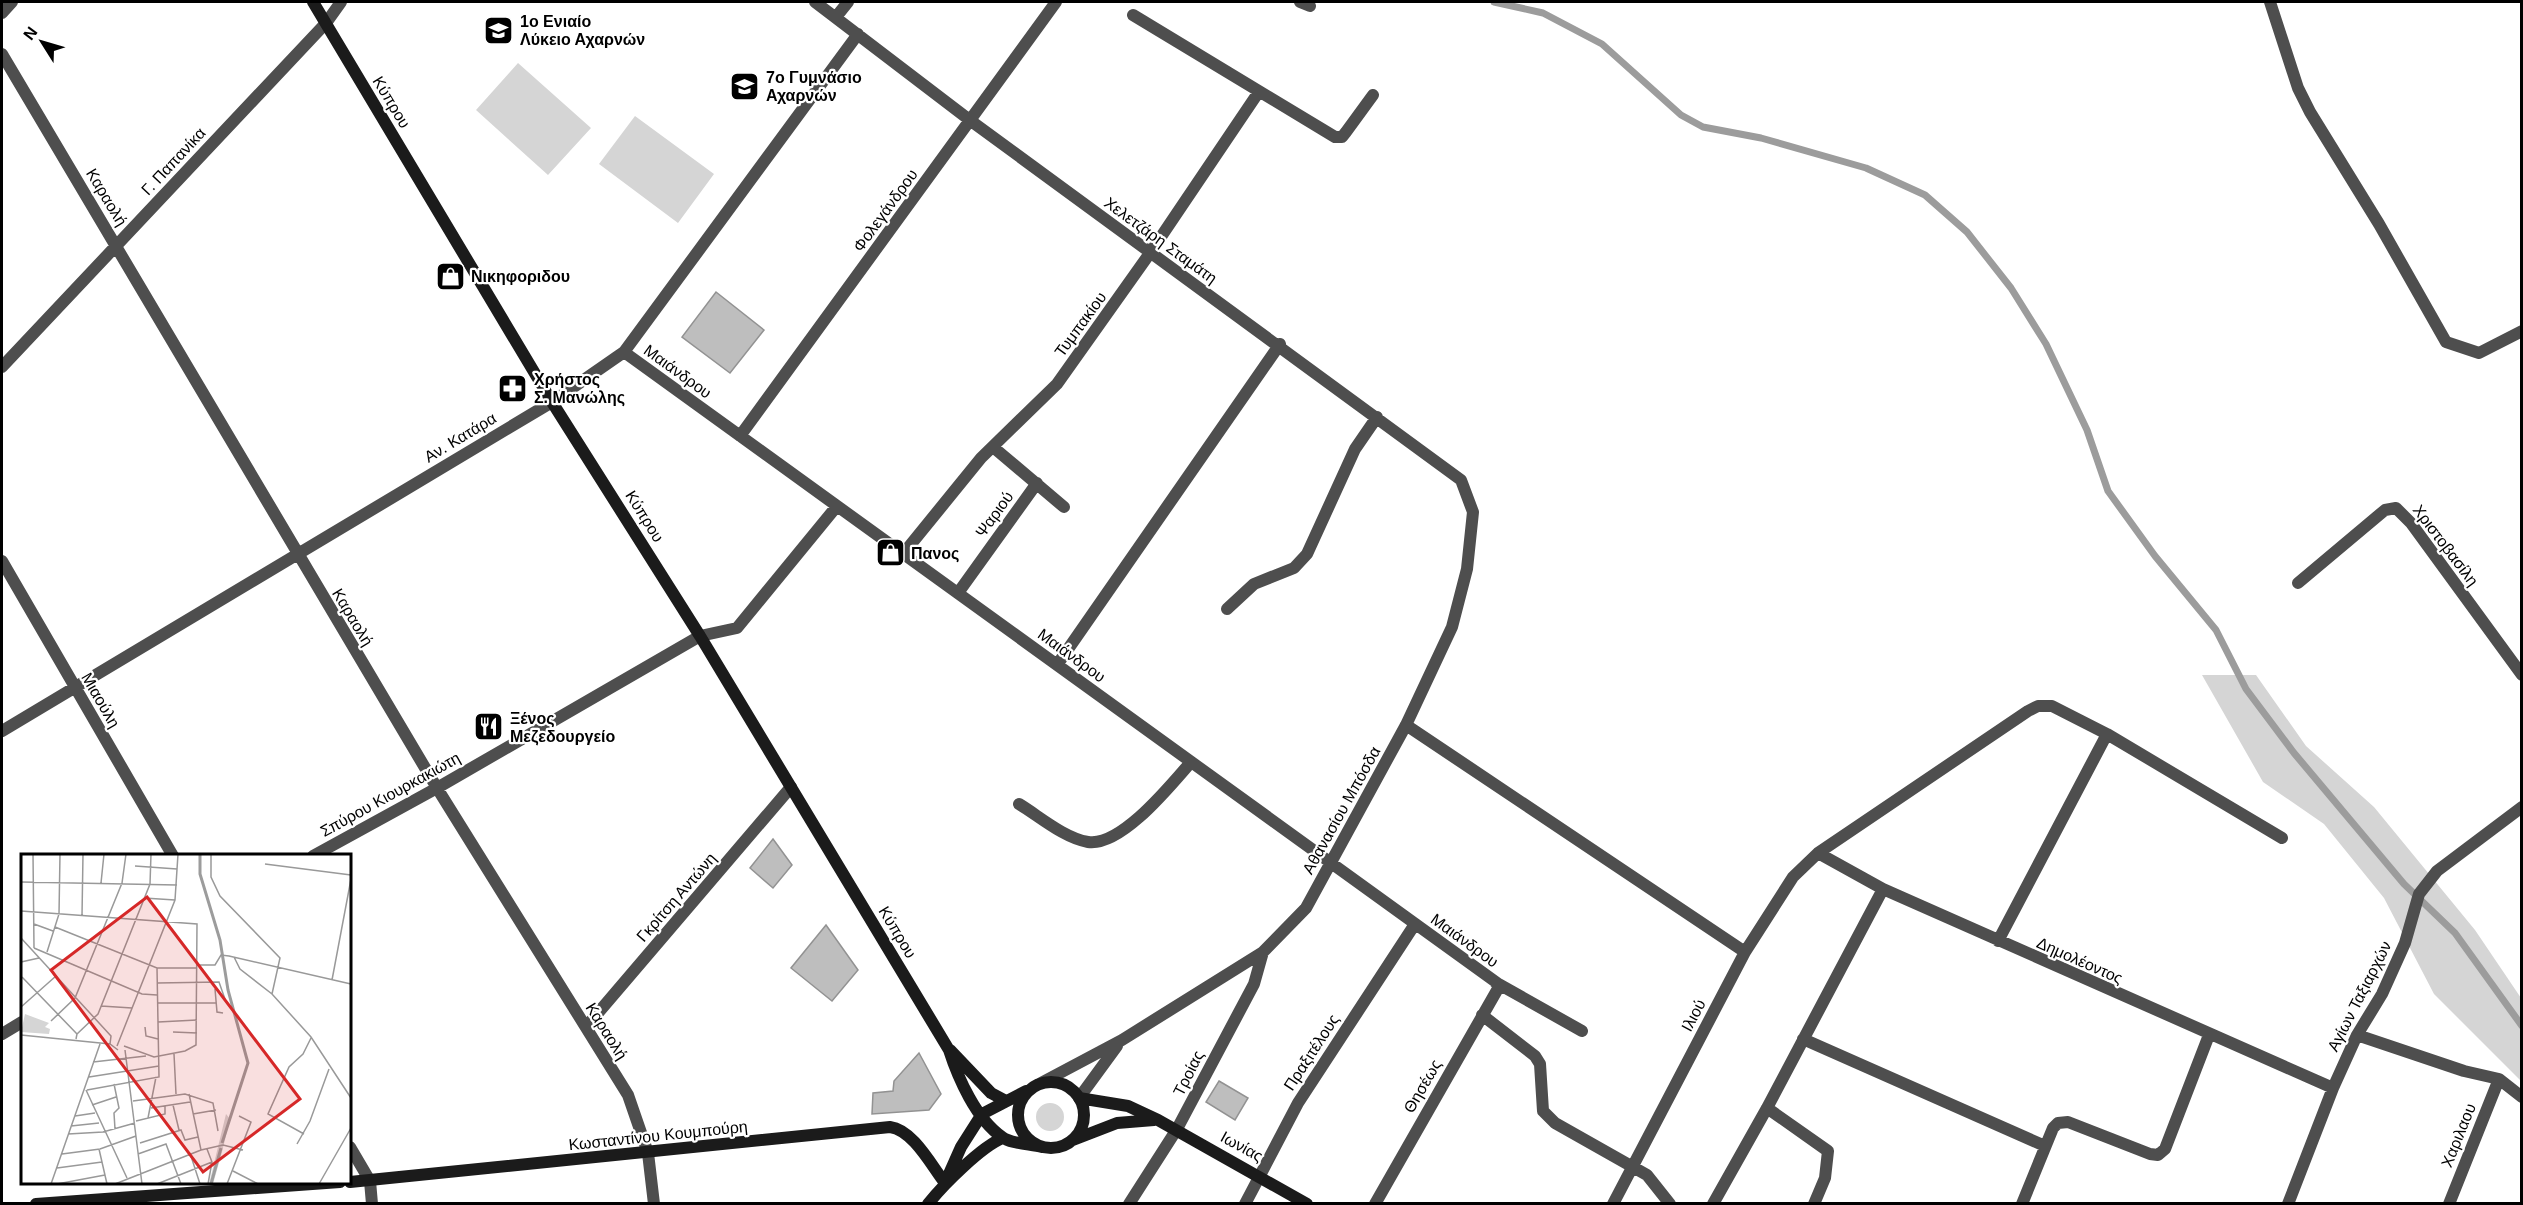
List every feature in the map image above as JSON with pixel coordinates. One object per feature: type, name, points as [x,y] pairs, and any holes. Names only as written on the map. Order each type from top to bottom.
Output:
[{"type":"street","points":[[2,13],[12,2]]},
{"type":"street","name":"Κύπρου","points":[[313,2],[552,402],[700,636],[792,787],[949,1050],[955,1069],[982,1114],[1003,1138]]},
{"type":"street","name":"Γ. Παπανίκα","points":[[2,367],[326,23],[341,2]]},
{"type":"street","name":"Χελετζάρη Σταμάτη","points":[[816,2],[1150,254],[1280,344],[1461,480],[1473,512]]},
{"type":"street","points":[[836,17],[848,2]]},
{"type":"street","name":"Φολεγάνδρου","points":[[740,436],[1056,2]]},
{"type":"street","points":[[2270,2],[2298,88],[2310,112],[2379,224],[2446,342],[2479,353],[2522,331]]},
{"type":"street","points":[[1133,15],[1258,93],[1335,137],[1342,137],[1373,95]]},
{"type":"street","name":"Αν. Κατάρα","points":[[2,731],[552,402],[624,352],[858,34]]},
{"type":"street","name":"Καραολή","points":[[2,54],[437,788],[628,1095],[648,1153],[654,1203]]},
{"type":"street","name":"Τυμπακίου","points":[[903,554],[966,475],[1057,384],[1150,254],[1258,93]]},
{"type":"street","points":[[1057,665],[1280,344]]},
{"type":"street","name":"Μαιάνδρου","points":[[624,352],[1497,983],[1582,1031]]},
{"type":"street","points":[[1227,609],[1254,584],[1294,568],[1307,554],[1355,449],[1377,417]]},
{"type":"street","points":[[993,447],[1064,507]]},
{"type":"street","name":"Ψαριού","points":[[958,593],[1037,483]]},
{"type":"street","name":"Σπύρου Κιουρκακιώτη","points":[[316,854],[437,788],[700,636],[737,628],[837,506]]},
{"type":"street","name":"Χριστοβασίλη","points":[[2298,583],[2385,510],[2396,508],[2411,523],[2522,675]]},
{"type":"street","name":"Αθανασίου Μπόσδα","points":[[1041,1083],[1122,1040],[1263,952],[1306,908],[1406,725],[1452,627],[1467,568],[1473,512]]},
{"type":"street","name":"Μιαούλη","points":[[2,561],[172,854]]},
{"type":"street","name":"Ιλιού","points":[[1613,1203],[1745,952],[1793,878],[1818,853],[2038,706],[2052,706],[2107,734],[2282,838]]},
{"type":"street","points":[[1406,725],[1745,952]]},
{"type":"street","points":[[1998,941],[2107,734]]},
{"type":"street","points":[[1019,804],[1085,842],[1101,843],[1124,829],[1155,803],[1191,762]]},
{"type":"street","name":"Γκρίτση Αντώνη","points":[[586,1027],[792,787]]},
{"type":"street","name":"Αγίων Ταξιαρχών","points":[[2292,1202],[2332,1088],[2405,943],[2413,913],[2424,886],[2436,871],[2469,844],[2522,807]]},
{"type":"street","name":"Δημολέοντος","points":[[1818,853],[1883,890],[2332,1088]]},
{"type":"street","points":[[1713,1203],[1767,1108],[1883,890]]},
{"type":"street","name":"Πραξιτέλους","points":[[1245,1203],[1298,1103],[1415,924]]},
{"type":"street","name":"Τροίας","points":[[1130,1203],[1177,1129],[1254,984],[1263,952]]},
{"type":"street","name":"Θησέως","points":[[1375,1203],[1482,1015],[1497,983]]},
{"type":"street","points":[[1482,1015],[1535,1056],[1540,1064],[1543,1111],[1555,1123],[1647,1175],[1671,1203]]},
{"type":"street","points":[[2,1034],[21,1023]]},
{"type":"street","points":[[2022,1203],[2053,1128],[2058,1123],[2068,1122],[2150,1154],[2158,1155],[2165,1149],[2209,1035]]},
{"type":"street","points":[[2357,1035],[2464,1071],[2499,1079],[2522,1097]]},
{"type":"street","points":[[1803,1039],[2045,1146]]},
{"type":"street","name":"Αθανασίου Μπόσδα","points":[[1079,1098],[1122,1040]]},
{"type":"street","name":"Κύπρου","points":[[949,1050],[991,1093],[1006,1101]]},
{"type":"street","name":"Χαριλαου","points":[[2449,1203],[2499,1079]]},
{"type":"street","points":[[945,1183],[961,1147],[982,1114],[1041,1083],[1052,1082],[1065,1085],[1079,1098],[1083,1110],[1083,1123],[1077,1135],[1067,1144]]},
{"type":"street","points":[[1029,1090],[1019,1105],[1018,1123],[1027,1138],[1042,1147]]},
{"type":"street","name":"Ιωνίας","points":[[1079,1098],[1128,1106],[1177,1129],[1307,1203]]},
{"type":"street","points":[[1767,1108],[1828,1151],[1825,1178],[1814,1203]]},
{"type":"street","points":[[928,1203],[945,1183],[990,1144],[1003,1138],[1054,1148],[1111,1125],[1158,1120]]},
{"type":"street","name":"Κωσταντίνου Κουμπούρη","points":[[351,1182],[890,1127],[899,1128],[907,1136],[945,1183]]},
{"type":"street","points":[[351,1149],[370,1180],[372,1203]]},
{"type":"street","points":[[36,1203],[313,1184]]},
{"type":"shaded area","points":[[518,63],[591,128],[548,175],[476,110]]},
{"type":"shaded area","points":[[635,116],[714,174],[678,223],[599,164]]},
{"type":"shaded area","points":[[2202,675],[2256,675],[2306,746],[2374,807],[2475,930],[2521,998],[2521,1081],[2434,994],[2384,898],[2324,824],[2263,782]]},
{"type":"shaded area","points":[[1050,1103],[1060,1107],[1064,1117],[1060,1127],[1050,1131],[1040,1127],[1036,1117],[1040,1107]]},
{"type":"building","points":[[716,292],[764,330],[730,373],[682,337]]},
{"type":"building","points":[[773,839],[792,865],[773,888],[750,868]]},
{"type":"building","points":[[826,925],[858,970],[832,1001],[791,968]]},
{"type":"building","points":[[919,1053],[941,1094],[929,1110],[872,1114],[873,1093],[893,1091],[894,1081]]},
{"type":"building","points":[[1219,1081],[1248,1098],[1235,1120],[1206,1102]]},
{"type":"waterway","points":[[1494,2],[1543,13],[1602,44],[1681,115],[1703,127],[1761,138],[1866,168],[1925,195],[1967,232],[2011,288],[2046,344],[2087,430],[2108,491],[2155,556],[2216,630],[2246,689],[2294,753],[2404,884],[2455,933],[2522,1026]]},
{"type":"place","name":"1ο Ενιαίο Λύκειο Αχαρνών","points":[[499,30]]},
{"type":"place","name":"7ο Γυμνάσιο Αχαρνών","points":[[745,86]]},
{"type":"place","name":"Νικηφοριδου","points":[[450,276]]},
{"type":"place","name":"Χρήστος Σ. Μανώλης","points":[[513,388]]},
{"type":"place","name":"Πανος","points":[[890,553]]},
{"type":"place","name":"Ξένος Μεζεδουργείο","points":[[489,727]]}]
